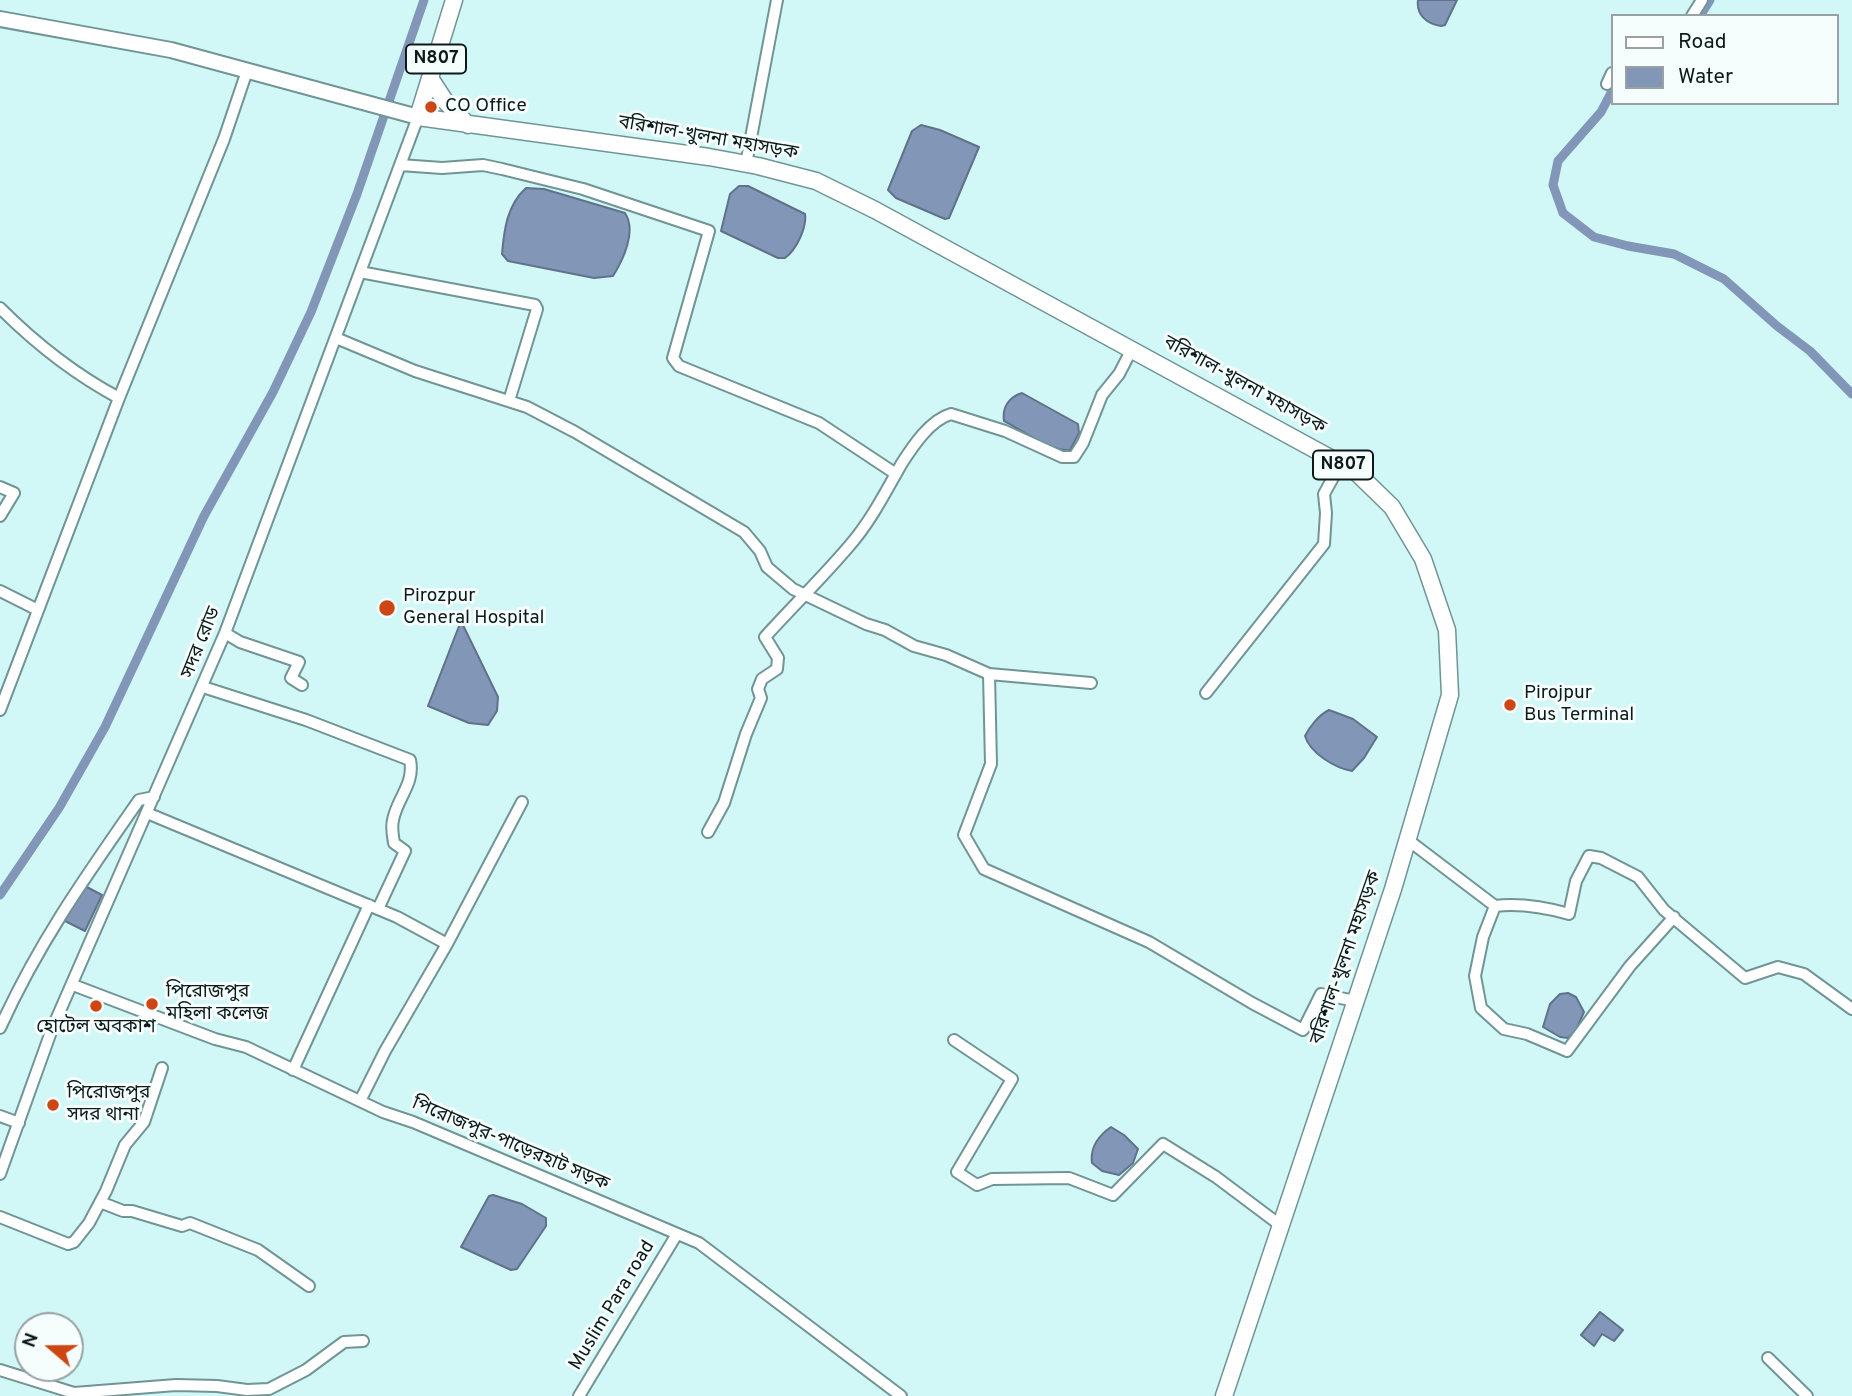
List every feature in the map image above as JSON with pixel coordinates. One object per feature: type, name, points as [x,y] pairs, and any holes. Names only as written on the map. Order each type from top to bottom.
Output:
[{"type":"highway","name":"N807","points":[[418,117],[454,0]]},
{"type":"highway","name":"N807","points":[[430,78],[445,101],[468,125]]},
{"type":"highway","name":"বরিশাল-খুলনা মহাসড়ক","points":[[418,117],[709,157],[816,181],[875,209],[1341,463],[1356,472],[1392,507],[1423,559],[1447,631],[1450,695],[1393,889],[1224,1396]]},
{"type":"main road","points":[[0,19],[171,50],[418,117]]},
{"type":"street","points":[[746,164],[777,0]]},
{"type":"street","points":[[0,710],[119,398],[220,150],[247,71]]},
{"type":"street","name":"সদর রোড","points":[[0,1174],[52,1029],[225,633],[418,117]]},
{"type":"street","points":[[400,164],[442,168],[483,165],[502,169],[583,189],[709,231],[673,358],[679,366],[819,422],[896,474]]},
{"type":"street","points":[[360,272],[535,305],[537,309],[509,401]]},
{"type":"street","points":[[0,308],[60,361],[119,398]]},
{"type":"street","points":[[336,338],[415,371],[509,401],[550,418],[744,531],[760,551],[767,567],[804,596],[885,630],[914,646],[946,655],[989,674],[1091,683]]},
{"type":"street","points":[[708,832],[724,803],[746,734],[761,698],[758,690],[762,679],[777,669],[778,658],[765,637],[804,596],[869,519],[911,450],[928,430],[944,416],[951,414],[1005,431],[1062,457],[1074,457],[1083,443],[1102,395],[1119,374],[1132,349]]},
{"type":"street","points":[[1206,693],[1324,544],[1324,494],[1341,463]]},
{"type":"street","points":[[0,487],[15,493],[0,516]]},
{"type":"street","points":[[0,591],[38,610]]},
{"type":"street","points":[[225,633],[240,642],[299,662],[291,678],[302,685]]},
{"type":"street","points":[[989,674],[990,764],[964,835],[984,869],[1149,942],[1303,1030],[1321,994],[1355,1001]]},
{"type":"street","points":[[203,687],[306,720],[410,761],[410,784],[393,819],[392,833],[394,843],[405,851],[374,907],[293,1070]]},
{"type":"street","points":[[0,1028],[29,968],[68,901],[139,800],[154,797]]},
{"type":"street","points":[[360,1101],[384,1051],[447,944],[523,802]]},
{"type":"street","points":[[147,813],[374,907],[447,944]]},
{"type":"street","points":[[1408,840],[1495,906],[1544,906],[1569,914],[1576,881],[1588,856],[1601,858],[1639,877],[1664,909],[1745,978],[1778,967],[1804,974],[1852,1009]]},
{"type":"street","points":[[1495,906],[1483,937],[1475,976],[1481,1008],[1504,1029],[1527,1034],[1567,1051],[1630,966],[1674,917]]},
{"type":"street","name":"পিরোজপুর-পাড়েরহাট সড়ক","points":[[73,985],[215,1039],[246,1047],[360,1101],[699,1244],[901,1396]]},
{"type":"street","points":[[954,1040],[1012,1079],[957,1172],[976,1185],[992,1179],[1069,1178],[1113,1195],[1163,1144],[1216,1177],[1280,1225]]},
{"type":"street","points":[[0,1217],[68,1244],[74,1242],[89,1223],[125,1145],[144,1122],[162,1069]]},
{"type":"street","points":[[0,1116],[19,1123]]},
{"type":"street","points":[[100,1202],[123,1212],[132,1211],[182,1226],[190,1223],[258,1250],[309,1286]]},
{"type":"street","name":"Muslim Para road","points":[[579,1396],[677,1234]]},
{"type":"street","points":[[0,1370],[74,1393],[176,1385],[217,1386],[268,1393],[344,1342],[363,1341]]},
{"type":"street","points":[[1768,1358],[1807,1396]]},
{"type":"water","points":[[1418,0],[1457,0],[1445,25],[1441,26],[1424,18],[1419,10]]},
{"type":"water","points":[[921,125],[979,147],[949,218],[945,219],[896,198],[888,190],[912,131]]},
{"type":"water","points":[[739,186],[748,186],[805,214],[800,238],[785,258],[778,258],[721,231],[730,194]]},
{"type":"water","points":[[526,188],[544,189],[625,213],[630,228],[629,237],[613,276],[594,278],[508,261],[502,254],[505,227],[515,202]]},
{"type":"water","points":[[1022,393],[1078,424],[1079,433],[1070,450],[1055,448],[1004,421],[1007,403]]},
{"type":"water","points":[[461,621],[498,697],[497,711],[488,725],[469,723],[428,706]]},
{"type":"water","points":[[1329,710],[1353,719],[1377,737],[1352,771],[1324,759],[1312,748],[1305,736],[1315,721]]},
{"type":"water","points":[[83,885],[102,895],[85,931],[63,920]]},
{"type":"water","points":[[1568,993],[1576,997],[1584,1012],[1575,1032],[1568,1038],[1560,1037],[1543,1027],[1550,1004],[1560,994]]},
{"type":"water","points":[[1111,1127],[1138,1149],[1133,1163],[1119,1175],[1102,1171],[1092,1163],[1092,1152],[1096,1143]]},
{"type":"water","points":[[489,1196],[522,1204],[546,1218],[546,1226],[517,1269],[511,1270],[461,1247]]},
{"type":"water","points":[[1600,1312],[1623,1330],[1614,1341],[1602,1334],[1594,1346],[1581,1335]]},
{"type":"waterway","points":[[0,895],[59,808],[105,727],[204,516],[273,392],[311,312],[357,194],[424,0]]},
{"type":"waterway","points":[[1701,14],[1710,0]]},
{"type":"waterway","points":[[1610,95],[1601,112],[1558,161],[1553,185],[1563,213],[1594,237],[1674,254],[1724,279],[1810,351],[1852,394]]},
{"type":"place","name":"CO Office","points":[[431,107]]},
{"type":"place","name":"Pirozpur General Hospital","points":[[387,608]]},
{"type":"place","name":"Pirojpur Bus Terminal","points":[[1510,705]]},
{"type":"place","name":"পিরোজপুর মহিলা কলেজ","points":[[152,1004]]},
{"type":"place","name":"হোটেল অবকাশ","points":[[96,1006]]},
{"type":"place","name":"পিরোজপুর সদর থানা","points":[[53,1105]]}]
